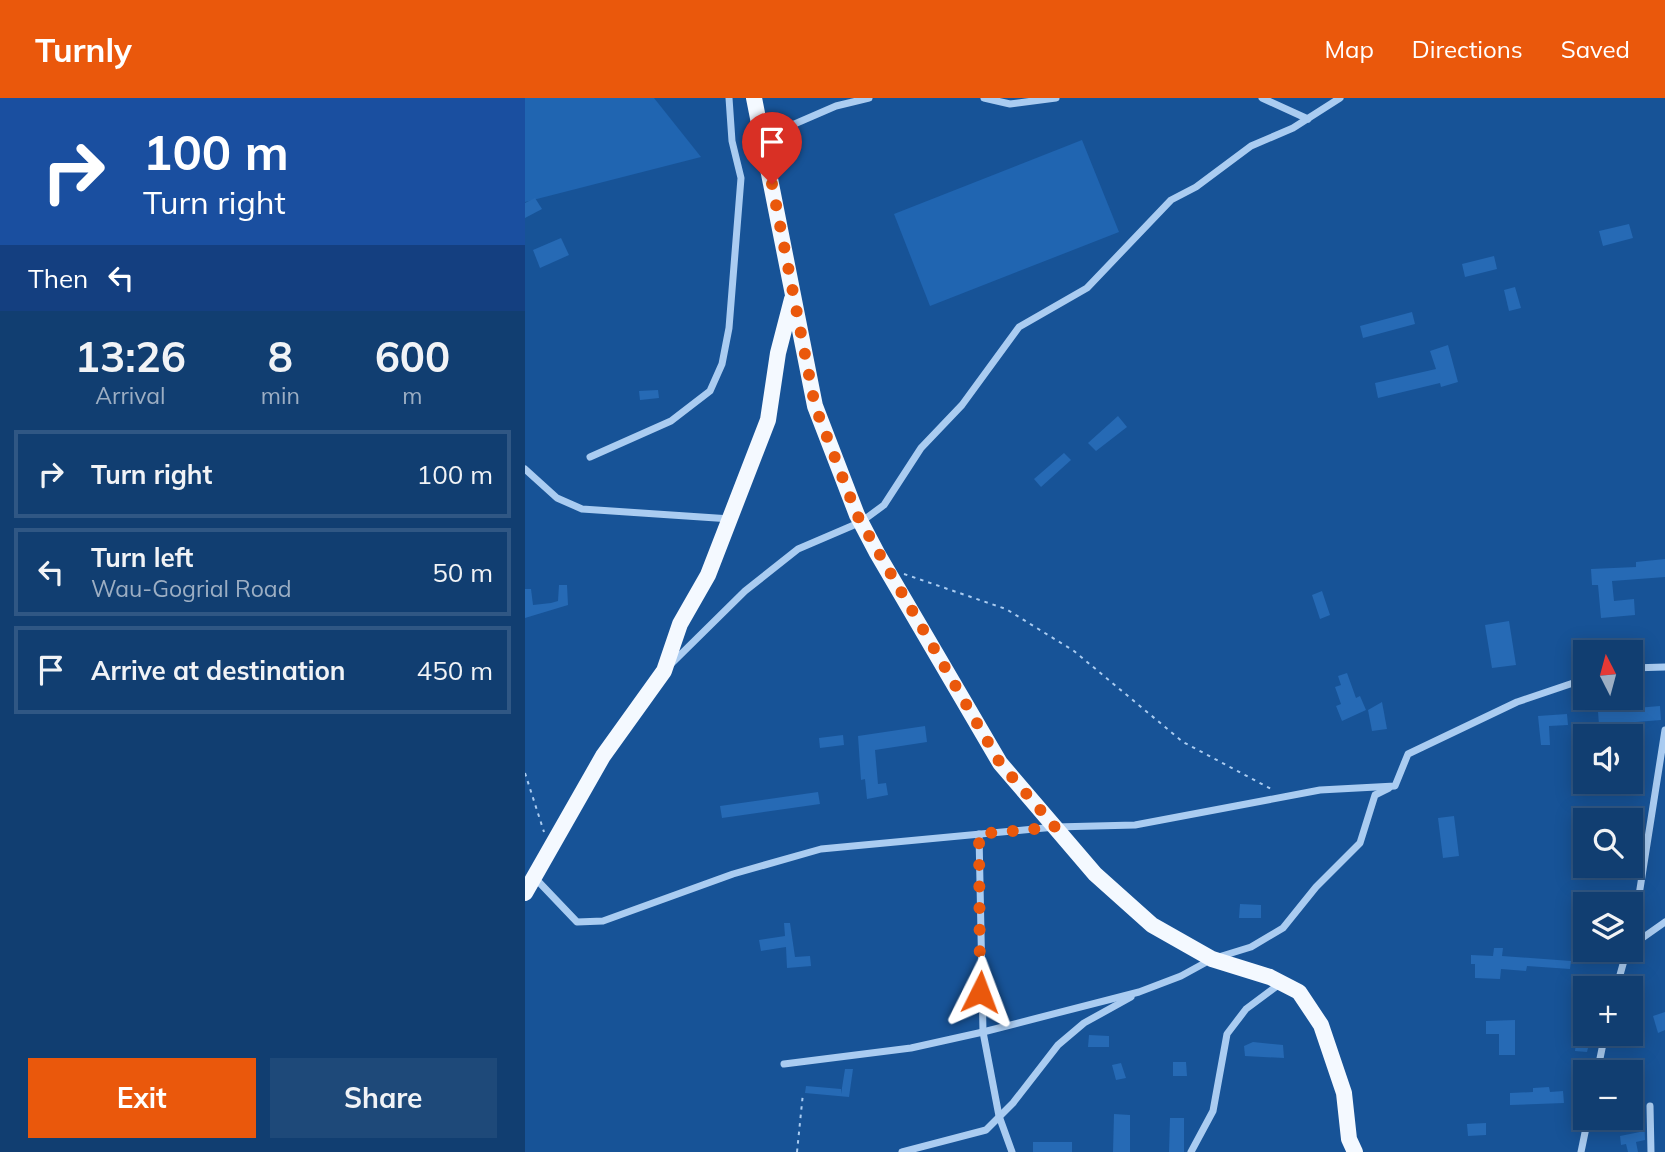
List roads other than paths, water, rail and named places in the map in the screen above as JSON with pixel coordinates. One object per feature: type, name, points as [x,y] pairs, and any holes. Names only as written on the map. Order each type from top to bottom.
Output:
[{"type":"main road","points":[[754,98],[815,406],[861,522],[886,568],[1000,763],[1095,874],[1152,925],[1212,958],[1282,983],[1299,992],[1321,1025],[1344,1093],[1349,1139],[1355,1152]]},
{"type":"main road","points":[[525,893],[550,854],[574,804],[603,756],[664,671],[680,624],[708,575],[768,420],[778,354],[794,292]]},
{"type":"street","points":[[590,457],[671,421],[709,391],[722,364],[732,302],[741,178],[732,141],[729,98]]},
{"type":"street","points":[[762,138],[836,106],[869,98]]},
{"type":"street","points":[[983,98],[1010,104],[1056,98]]},
{"type":"street","points":[[1262,98],[1308,119]]},
{"type":"street","points":[[664,671],[745,591],[798,549],[861,522],[884,505],[921,448],[962,405],[1019,327],[1087,288],[1171,200],[1196,187],[1251,146],[1308,119],[1340,98]]},
{"type":"street","points":[[525,469],[558,498],[582,509],[731,519]]},
{"type":"street","points":[[1643,668],[1665,667]]},
{"type":"street","points":[[784,1064],[911,1048],[983,1032],[1139,992],[1181,976],[1212,958],[1251,947],[1283,928],[1316,887],[1360,843],[1375,795],[1395,786],[1408,754],[1517,702],[1573,683]]},
{"type":"street","points":[[1640,892],[1665,730]]},
{"type":"street","points":[[536,878],[577,922],[603,921],[733,874],[821,849],[1055,827],[1135,825],[1321,790],[1395,786]]},
{"type":"street","points":[[979,834],[983,1032],[999,1116],[1012,1152]]},
{"type":"street","points":[[1643,938],[1665,922]]},
{"type":"street","points":[[1191,1152],[1213,1111],[1227,1034],[1246,1009],[1282,983]]},
{"type":"street","points":[[902,1152],[986,1130],[1058,1045],[1084,1023],[1139,992]]},
{"type":"street","points":[[1650,1106],[1651,1152]]},
{"type":"street","points":[[1581,1152],[1586,1130]]}]
